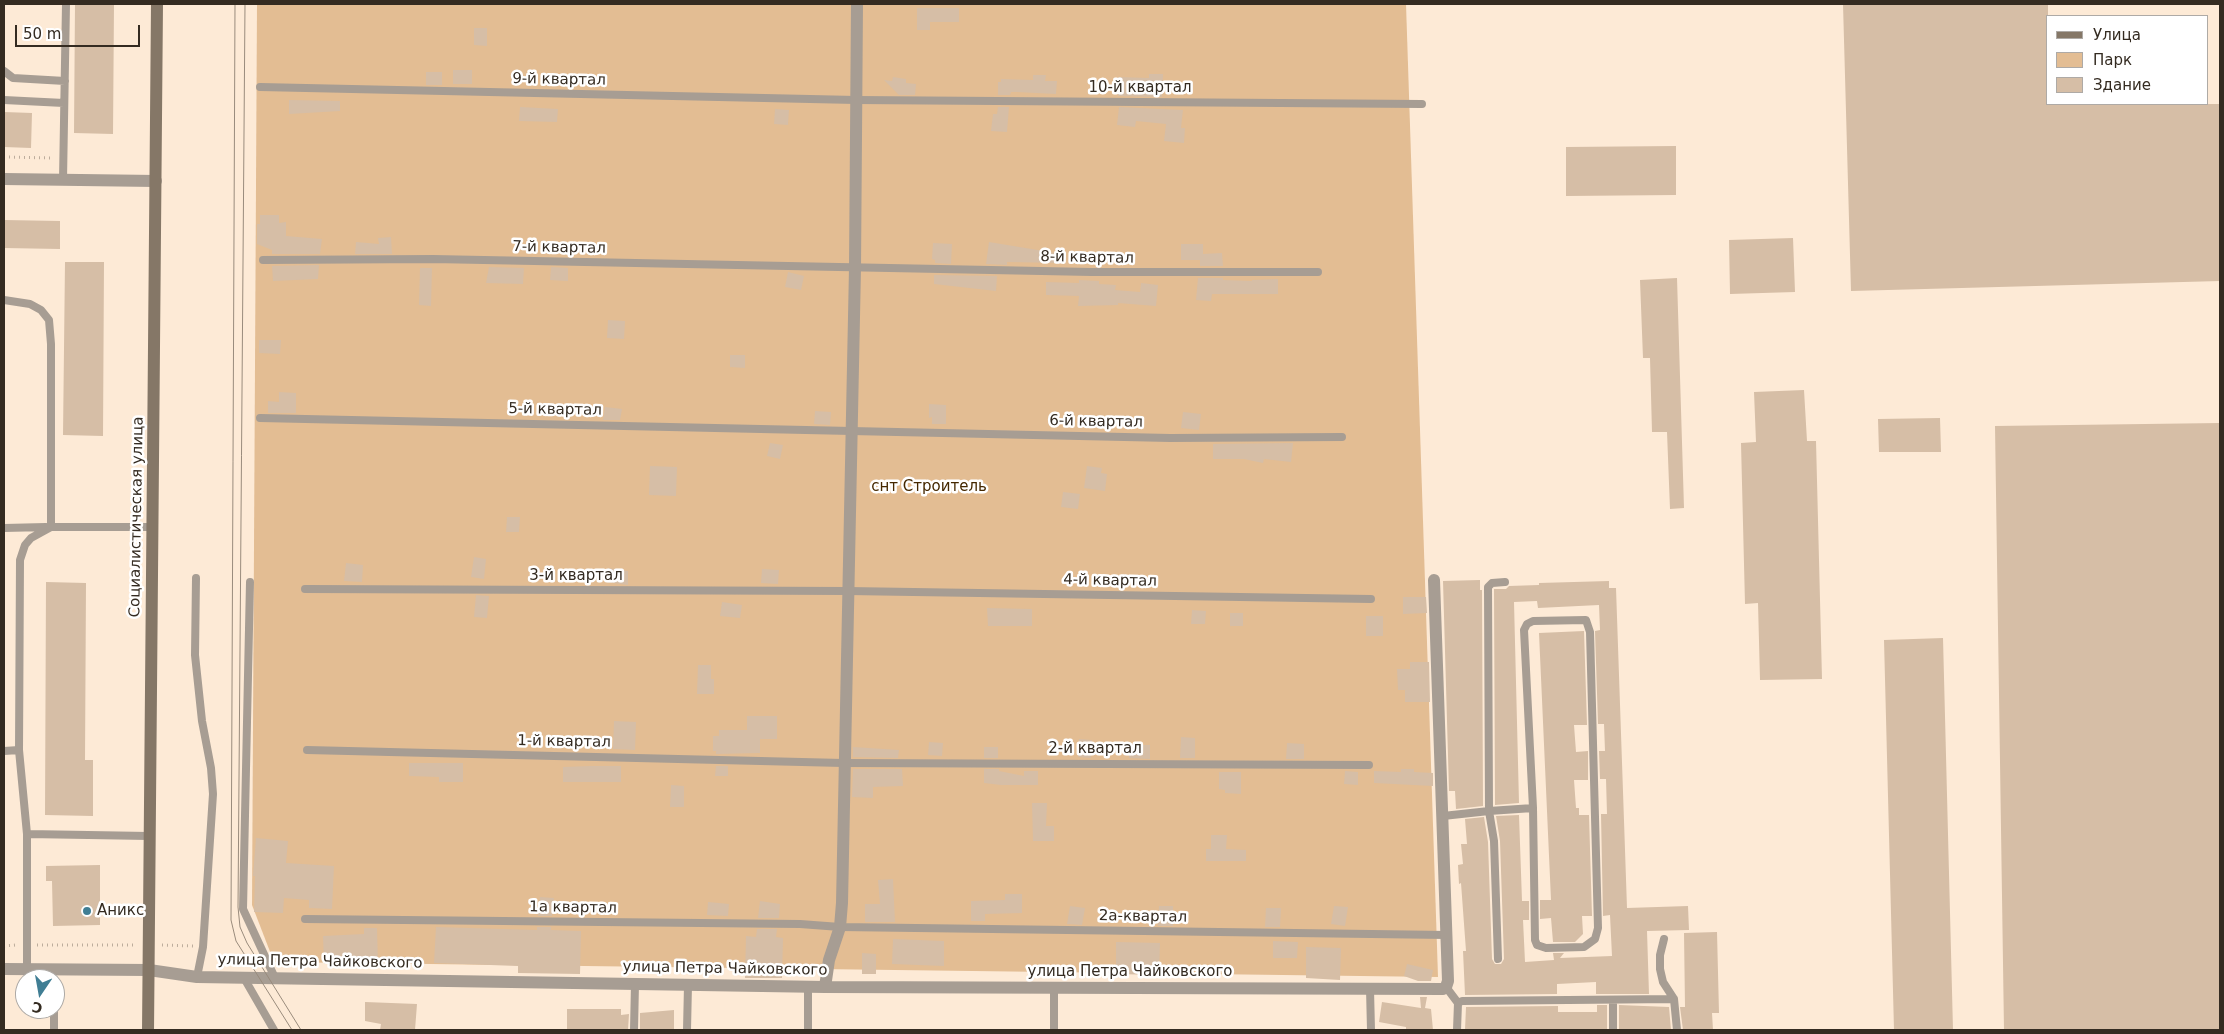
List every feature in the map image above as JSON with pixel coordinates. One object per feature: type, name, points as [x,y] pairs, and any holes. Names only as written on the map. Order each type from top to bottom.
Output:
[{"type":"street","name":"Социалистическая улица","points":[[148,1030],[157,4]]},
{"type":"street","points":[[825,987],[829,960],[840,927],[854,268],[857,4]]},
{"type":"street","points":[[4,179],[156,181]]},
{"type":"street","points":[[1434,580],[1447,935],[1446,987]]},
{"type":"street","name":"улица Петра Чайковского","points":[[65,974],[149,970],[197,977],[808,987],[1370,989],[1446,987]]},
{"type":"lane","points":[[63,180],[66,4]]},
{"type":"lane","points":[[4,71],[13,78],[65,81]]},
{"type":"lane","name":"9-й квартал","points":[[260,88],[856,100]]},
{"type":"lane","points":[[4,100],[64,103]]},
{"type":"lane","name":"10-й квартал","points":[[856,100],[1422,104]]},
{"type":"lane","name":"7-й квартал","points":[[263,260],[433,259],[854,268]]},
{"type":"lane","name":"8-й квартал","points":[[854,268],[1318,272]]},
{"type":"lane","points":[[4,300],[30,304],[41,310],[49,320],[51,344],[51,527]]},
{"type":"lane","name":"5-й квартал","points":[[260,418],[850,430]]},
{"type":"lane","name":"6-й квартал","points":[[850,430],[1170,438],[1342,437]]},
{"type":"lane","points":[[27,969],[27,834],[19,750],[20,560],[25,545],[31,538],[51,527]]},
{"type":"lane","points":[[4,528],[153,527]]},
{"type":"lane","points":[[196,578],[195,654],[202,721],[211,768],[213,794],[203,947],[197,977]]},
{"type":"lane","points":[[250,582],[243,909],[275,978]]},
{"type":"lane","points":[[1498,959],[1494,841],[1489,811],[1488,587],[1492,583],[1505,582]]},
{"type":"lane","name":"3-й квартал","points":[[305,589],[848,590]]},
{"type":"lane","name":"4-й квартал","points":[[848,590],[1371,599]]},
{"type":"lane","points":[[1586,620],[1589,625],[1590,642],[1598,928],[1595,940],[1584,947],[1541,947],[1535,940],[1533,808],[1524,630],[1527,624],[1533,621],[1586,620]]},
{"type":"lane","points":[[4,752],[19,750]]},
{"type":"lane","name":"1-й квартал","points":[[307,750],[820,762]]},
{"type":"lane","name":"2-й квартал","points":[[820,762],[1370,765]]},
{"type":"lane","points":[[1443,816],[1533,808]]},
{"type":"lane","points":[[27,834],[149,836]]},
{"type":"lane","name":"1а квартал","points":[[305,919],[800,924],[840,927]]},
{"type":"lane","name":"2а-квартал","points":[[840,927],[1447,935]]},
{"type":"lane","points":[[1664,938],[1660,955],[1660,969],[1663,982],[1674,1000],[1677,1030]]},
{"type":"lane","points":[[244,978],[274,1030]]},
{"type":"lane","points":[[634,1030],[635,984]]},
{"type":"lane","points":[[687,1030],[688,985]]},
{"type":"lane","points":[[808,987],[808,1030]]},
{"type":"lane","points":[[1446,987],[1458,1003],[1457,1030]]},
{"type":"lane","points":[[1054,988],[1054,1030]]},
{"type":"lane","points":[[1370,989],[1371,1030]]},
{"type":"lane","points":[[1613,1000],[1614,1030]]},
{"type":"lane","points":[[1458,1003],[1462,1001],[1674,1000]]},
{"type":"path","points":[[4,157],[64,158]]},
{"type":"path","points":[[4,946],[149,945],[203,947]]},
{"type":"green space","name":"снт Строитель","points":[[257,4],[1406,4],[1438,977],[274,962],[252,905]]},
{"type":"building","points":[[75,4],[114,4],[113,134],[74,133]]},
{"type":"building","points":[[1843,4],[2048,4],[2048,15],[2046,15],[2046,105],[2220,104],[2220,281],[1851,291]]},
{"type":"building","points":[[917,8],[959,8],[959,22],[930,22],[930,30],[917,30]]},
{"type":"building","points":[[474,28],[487,28],[487,46],[474,45]]},
{"type":"building","points":[[453,70],[472,70],[472,84],[453,84]]},
{"type":"building","points":[[426,72],[442,72],[442,85],[426,85]]},
{"type":"building","points":[[1149,74],[1163,74],[1162,97],[1118,96],[1118,77],[1149,78]]},
{"type":"building","points":[[1033,75],[1046,75],[1045,81],[1057,81],[1056,94],[1011,92],[1010,95],[998,95],[998,82],[1001,82],[1001,79],[1033,80]]},
{"type":"building","points":[[893,77],[906,79],[906,83],[916,84],[915,95],[899,95],[884,80],[892,81]]},
{"type":"building","points":[[289,100],[340,101],[340,111],[289,114]]},
{"type":"building","points":[[520,107],[558,109],[557,122],[519,121]]},
{"type":"building","points":[[998,107],[1009,107],[1007,132],[991,131],[993,114],[997,114]]},
{"type":"building","points":[[1119,107],[1183,110],[1181,128],[1185,128],[1184,143],[1164,141],[1166,124],[1136,121],[1135,127],[1117,125]]},
{"type":"building","points":[[775,109],[789,110],[788,125],[774,124]]},
{"type":"building","points":[[4,112],[32,113],[31,148],[4,147]]},
{"type":"building","points":[[1676,146],[1676,195],[1566,196],[1566,147]]},
{"type":"building","points":[[260,215],[279,215],[279,223],[286,222],[286,236],[322,239],[320,254],[272,254],[272,250],[257,244],[257,224],[260,224]]},
{"type":"building","points":[[4,220],[60,221],[60,249],[4,248]]},
{"type":"building","points":[[391,237],[392,254],[355,254],[356,242],[379,244],[378,238]]},
{"type":"building","points":[[1793,238],[1795,292],[1730,294],[1729,240]]},
{"type":"building","points":[[989,242],[1062,254],[1061,263],[1007,262],[1007,265],[986,264]]},
{"type":"building","points":[[933,243],[952,244],[951,264],[935,263],[935,260],[932,259]]},
{"type":"building","points":[[1181,244],[1203,244],[1203,254],[1222,253],[1223,266],[1200,266],[1200,260],[1181,260]]},
{"type":"building","points":[[65,262],[104,262],[103,436],[63,435]]},
{"type":"building","points":[[319,265],[318,279],[273,281],[272,266]]},
{"type":"building","points":[[489,267],[524,268],[523,284],[486,283]]},
{"type":"building","points":[[551,267],[568,268],[568,281],[550,280]]},
{"type":"building","points":[[420,268],[432,268],[431,306],[419,305]]},
{"type":"building","points":[[788,272],[804,276],[801,290],[785,287]]},
{"type":"building","points":[[934,275],[997,276],[996,291],[934,284]]},
{"type":"building","points":[[1198,278],[1252,281],[1278,279],[1278,294],[1212,294],[1211,301],[1196,300]]},
{"type":"building","points":[[1677,278],[1684,508],[1670,509],[1667,432],[1652,432],[1650,358],[1643,358],[1640,280]]},
{"type":"building","points":[[1079,280],[1099,281],[1099,284],[1116,285],[1115,290],[1140,292],[1141,283],[1158,285],[1156,306],[1118,303],[1118,305],[1078,306],[1079,296],[1046,295],[1046,282],[1079,283]]},
{"type":"building","points":[[608,320],[625,321],[624,339],[607,338]]},
{"type":"building","points":[[259,340],[281,340],[280,354],[259,353]]},
{"type":"building","points":[[730,355],[745,355],[745,368],[730,367]]},
{"type":"building","points":[[1804,390],[1807,441],[1816,441],[1822,679],[1760,680],[1758,603],[1745,604],[1741,443],[1756,442],[1754,392]]},
{"type":"building","points":[[279,392],[296,393],[296,413],[268,413],[268,401],[279,402]]},
{"type":"building","points":[[929,404],[946,405],[946,424],[932,424],[932,417],[929,418]]},
{"type":"building","points":[[605,407],[622,409],[620,420],[603,420]]},
{"type":"building","points":[[815,411],[831,412],[830,425],[814,424]]},
{"type":"building","points":[[1183,412],[1201,414],[1199,430],[1181,428]]},
{"type":"building","points":[[1940,418],[1941,452],[1879,452],[1878,419]]},
{"type":"building","points":[[2220,423],[2220,1030],[2004,1030],[1995,426]]},
{"type":"building","points":[[770,443],[783,445],[780,459],[767,456]]},
{"type":"building","points":[[1293,443],[1291,462],[1264,459],[1263,463],[1244,459],[1213,459],[1213,444]]},
{"type":"building","points":[[650,466],[677,467],[676,496],[649,495]]},
{"type":"building","points":[[1087,466],[1102,468],[1101,473],[1107,474],[1105,491],[1084,488]]},
{"type":"building","points":[[1063,492],[1080,494],[1078,509],[1061,507]]},
{"type":"building","points":[[507,517],[520,517],[519,532],[506,532]]},
{"type":"building","points":[[474,557],[486,559],[484,579],[471,577]]},
{"type":"building","points":[[346,563],[363,565],[362,582],[344,581]]},
{"type":"building","points":[[608,568],[628,571],[628,585],[606,582]]},
{"type":"building","points":[[762,569],[779,570],[778,584],[761,583]]},
{"type":"building","points":[[1480,580],[1480,590],[1482,590],[1483,806],[1456,809],[1455,791],[1449,791],[1443,581]]},
{"type":"building","points":[[1609,581],[1609,588],[1616,588],[1627,908],[1688,906],[1689,930],[1647,931],[1649,994],[1596,994],[1596,982],[1557,984],[1557,994],[1465,995],[1463,951],[1466,951],[1458,865],[1463,864],[1461,844],[1467,844],[1465,819],[1484,817],[1488,842],[1492,959],[1495,964],[1501,964],[1504,959],[1500,841],[1496,816],[1519,815],[1522,901],[1529,901],[1529,920],[1523,920],[1525,962],[1554,960],[1553,953],[1564,953],[1560,958],[1612,956],[1610,915],[1603,916],[1601,814],[1607,814],[1606,779],[1600,779],[1599,751],[1605,751],[1604,724],[1598,724],[1595,631],[1600,630],[1599,605],[1538,608],[1537,601],[1514,602],[1519,803],[1495,805],[1494,589],[1506,589],[1509,586],[1539,585],[1539,583]]},
{"type":"building","points":[[46,582],[86,583],[85,760],[93,760],[93,816],[45,815]]},
{"type":"building","points":[[476,595],[489,596],[487,618],[474,617]]},
{"type":"building","points":[[1403,597],[1426,597],[1427,613],[1403,614]]},
{"type":"building","points":[[722,602],[742,605],[740,618],[720,616]]},
{"type":"building","points":[[987,608],[1032,609],[1032,626],[988,626]]},
{"type":"building","points":[[1192,610],[1206,611],[1205,624],[1191,624]]},
{"type":"building","points":[[1230,613],[1243,613],[1243,626],[1230,626]]},
{"type":"building","points":[[1366,616],[1383,616],[1383,636],[1366,636]]},
{"type":"building","points":[[1584,631],[1587,725],[1574,725],[1576,752],[1588,751],[1588,780],[1574,780],[1576,808],[1579,808],[1579,815],[1589,815],[1592,916],[1582,916],[1583,934],[1575,942],[1553,942],[1551,918],[1540,919],[1540,900],[1551,900],[1539,633]]},
{"type":"building","points":[[1943,638],[1953,1030],[1894,1030],[1884,640]]},
{"type":"building","points":[[1410,662],[1429,662],[1430,702],[1405,702],[1405,690],[1398,690],[1397,669],[1410,669]]},
{"type":"building","points":[[698,665],[711,665],[711,679],[714,679],[714,694],[697,694]]},
{"type":"building","points":[[747,716],[777,716],[777,739],[760,739],[760,753],[716,754],[716,751],[713,751],[713,736],[719,736],[719,730],[747,730]]},
{"type":"building","points":[[614,721],[636,722],[635,750],[613,749]]},
{"type":"building","points":[[1181,737],[1195,738],[1195,758],[1180,758]]},
{"type":"building","points":[[1079,739],[1092,740],[1091,758],[1078,757]]},
{"type":"building","points":[[929,742],[943,743],[942,756],[928,755]]},
{"type":"building","points":[[1287,743],[1304,744],[1304,759],[1286,759]]},
{"type":"building","points":[[1129,745],[1150,745],[1150,759],[1129,758]]},
{"type":"building","points":[[853,747],[899,750],[898,758],[853,757]]},
{"type":"building","points":[[984,747],[998,747],[998,758],[984,758]]},
{"type":"building","points":[[409,763],[463,763],[463,782],[439,782],[439,777],[409,776]]},
{"type":"building","points":[[621,766],[621,782],[563,782],[563,767]]},
{"type":"building","points":[[716,766],[728,766],[728,776],[715,776]]},
{"type":"building","points":[[853,769],[902,769],[903,786],[873,787],[873,798],[852,797]]},
{"type":"building","points":[[984,769],[999,769],[999,771],[1024,776],[1024,771],[1038,771],[1038,785],[984,783]]},
{"type":"building","points":[[1401,769],[1414,769],[1414,772],[1433,773],[1433,786],[1374,783],[1374,771],[1401,772]]},
{"type":"building","points":[[1345,771],[1358,772],[1358,785],[1344,784]]},
{"type":"building","points":[[1219,772],[1241,772],[1241,794],[1225,793],[1225,790],[1219,789]]},
{"type":"building","points":[[671,785],[684,786],[684,807],[670,807]]},
{"type":"building","points":[[1032,803],[1047,803],[1046,826],[1054,826],[1054,841],[1033,841]]},
{"type":"building","points":[[1211,835],[1227,835],[1226,849],[1246,850],[1246,861],[1206,861],[1206,849],[1211,849]]},
{"type":"building","points":[[256,838],[288,841],[286,863],[334,866],[332,909],[309,908],[309,900],[284,898],[283,913],[254,912],[255,876],[253,876]]},
{"type":"building","points":[[100,865],[100,925],[53,926],[52,881],[46,881],[46,866]]},
{"type":"building","points":[[893,879],[895,922],[865,922],[865,904],[880,904],[878,880]]},
{"type":"building","points":[[1005,894],[1022,894],[1022,913],[985,914],[985,921],[971,921],[971,901],[1005,900]]},
{"type":"building","points":[[540,897],[554,898],[552,916],[538,916]]},
{"type":"building","points":[[760,901],[780,904],[779,918],[758,918]]},
{"type":"building","points":[[708,902],[729,904],[728,916],[707,915]]},
{"type":"building","points":[[1070,906],[1085,908],[1082,925],[1067,924]]},
{"type":"building","points":[[1159,906],[1173,906],[1173,926],[1158,926]]},
{"type":"building","points":[[1334,906],[1348,907],[1345,926],[1331,924]]},
{"type":"building","points":[[1266,908],[1281,908],[1280,927],[1265,927]]},
{"type":"building","points":[[436,927],[537,930],[537,927],[551,927],[551,930],[581,931],[580,974],[518,973],[518,966],[434,963]]},
{"type":"building","points":[[364,928],[377,928],[378,965],[365,966],[365,963],[324,964],[323,936],[364,934]]},
{"type":"building","points":[[757,929],[777,929],[776,937],[783,938],[782,978],[745,978],[746,936],[756,937]]},
{"type":"building","points":[[1717,932],[1719,1013],[1712,1013],[1713,1030],[1683,1030],[1680,1007],[1685,1007],[1684,933]]},
{"type":"building","points":[[893,939],[944,941],[944,966],[892,964]]},
{"type":"building","points":[[1273,941],[1298,942],[1297,958],[1273,958]]},
{"type":"building","points":[[1116,942],[1160,943],[1159,975],[1116,974]]},
{"type":"building","points":[[1306,947],[1341,948],[1340,980],[1306,978]]},
{"type":"building","points":[[862,953],[876,954],[876,974],[862,974]]},
{"type":"building","points":[[1407,964],[1433,970],[1431,981],[1418,981],[1404,976]]},
{"type":"building","points":[[1420,997],[1427,997],[1425,1008],[1431,1009],[1433,1030],[1406,1030],[1406,1027],[1379,1022],[1382,1002],[1421,1008]]},
{"type":"building","points":[[365,1002],[417,1004],[415,1030],[380,1030],[381,1024],[365,1021]]},
{"type":"building","points":[[1597,1005],[1607,1005],[1607,1030],[1465,1030],[1466,1007],[1558,1006],[1558,1012],[1597,1012]]},
{"type":"building","points":[[1619,1005],[1669,1007],[1671,1030],[1619,1030]]},
{"type":"building","points":[[567,1009],[621,1009],[621,1015],[629,1014],[628,1030],[567,1030]]},
{"type":"building","points":[[674,1010],[674,1030],[640,1030],[640,1013]]},
{"type":"tram line","points":[[235,4],[231,920],[236,941],[292,1030]]},
{"type":"tram line","points":[[245,4],[238,907],[240,927],[247,943],[301,1030]]},
{"type":"place","name":"Аникс","points":[[87,911]]}]
